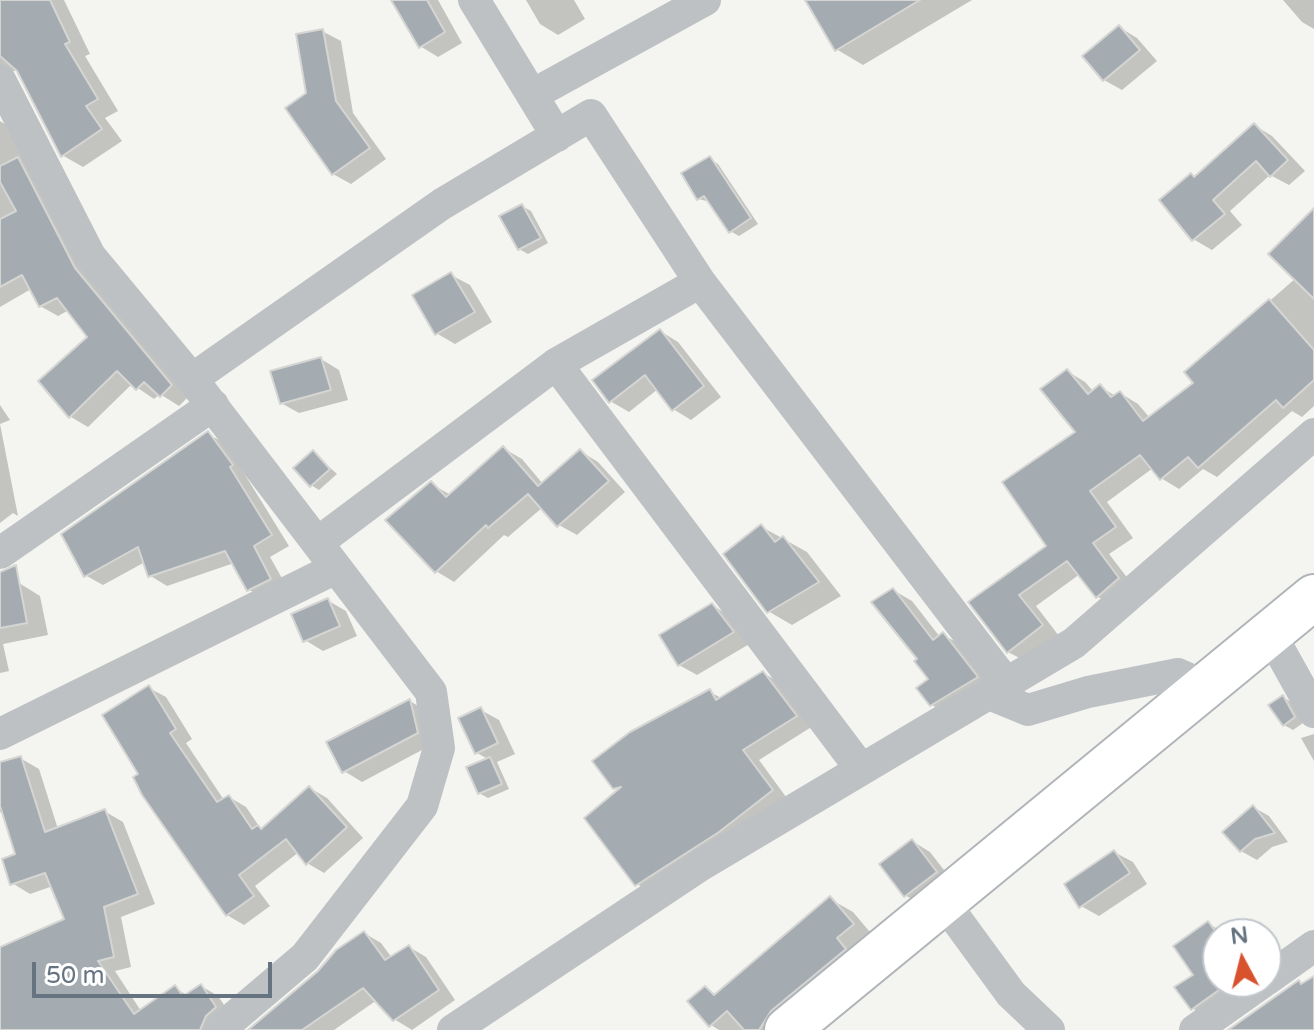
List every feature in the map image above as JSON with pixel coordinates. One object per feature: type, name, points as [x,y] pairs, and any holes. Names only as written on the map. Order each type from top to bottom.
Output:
[{"type":"main road","points":[[787,1030],[1314,597]]},
{"type":"street","points":[[474,0],[557,136]]},
{"type":"street","points":[[532,95],[705,0]]},
{"type":"street","points":[[0,80],[90,256],[213,405],[431,692],[439,748],[422,806],[315,944],[219,1030]]},
{"type":"street","points":[[192,379],[442,204],[591,115],[700,282],[998,688],[1028,710],[1088,692],[1178,674],[1205,686]]},
{"type":"street","points":[[317,543],[556,364],[700,282]]},
{"type":"street","points":[[556,364],[861,769]]},
{"type":"street","points":[[0,553],[213,405]]},
{"type":"street","points":[[453,1030],[701,865],[1074,643],[1314,434]]},
{"type":"street","points":[[0,734],[336,568]]},
{"type":"street","points":[[1270,633],[1314,712]]},
{"type":"street","points":[[943,901],[1011,994],[1049,1030]]},
{"type":"street","points":[[1282,969],[1314,946]]},
{"type":"street","points":[[1195,1030],[1241,998]]},
{"type":"building","points":[[0,0],[50,0],[70,42],[65,44],[98,99],[86,106],[102,129],[61,157],[17,71],[0,56]]},
{"type":"building","points":[[391,0],[427,0],[445,32],[419,48]]},
{"type":"building","points":[[805,0],[920,0],[835,51]]},
{"type":"building","points":[[1119,25],[1140,50],[1103,81],[1082,56]]},
{"type":"building","points":[[323,29],[336,101],[370,148],[332,175],[285,108],[306,93],[296,34]]},
{"type":"building","points":[[1254,123],[1288,160],[1270,177],[1256,161],[1213,200],[1225,214],[1192,241],[1159,200],[1191,173],[1194,177]]},
{"type":"building","points":[[710,156],[751,218],[729,233],[704,196],[697,200],[681,173]]},
{"type":"building","points":[[18,157],[75,268],[172,385],[160,397],[144,382],[136,390],[117,371],[69,418],[38,381],[87,337],[57,298],[39,307],[22,275],[0,287],[0,219],[16,211],[0,182],[0,166]]},
{"type":"building","points":[[522,204],[541,238],[518,250],[499,216]]},
{"type":"building","points":[[1314,208],[1314,299],[1268,254]]},
{"type":"building","points":[[451,272],[475,312],[435,335],[412,295]]},
{"type":"building","points":[[1269,299],[1314,350],[1314,380],[1283,408],[1276,400],[1198,468],[1188,457],[1160,480],[1140,455],[1090,491],[1116,527],[1093,543],[1119,578],[1096,598],[1067,561],[1019,595],[1043,625],[1007,653],[968,602],[1046,546],[1002,482],[1075,432],[1040,389],[1067,369],[1088,394],[1100,384],[1111,397],[1120,391],[1143,421],[1193,383],[1184,372]]},
{"type":"building","points":[[660,329],[704,386],[672,411],[645,375],[609,403],[592,380]]},
{"type":"building","points":[[321,357],[331,390],[280,404],[270,371]]},
{"type":"building","points":[[208,431],[233,465],[230,467],[272,535],[254,546],[271,579],[247,591],[225,551],[148,577],[138,547],[84,577],[61,534]]},
{"type":"building","points":[[503,446],[538,486],[580,449],[609,481],[557,527],[528,494],[488,528],[486,525],[435,573],[385,520],[431,481],[446,497]]},
{"type":"building","points":[[313,450],[330,469],[310,487],[293,468]]},
{"type":"building","points":[[761,524],[775,542],[783,536],[819,582],[767,613],[723,554]]},
{"type":"building","points":[[16,565],[27,623],[0,628],[0,572]]},
{"type":"building","points":[[893,588],[933,640],[943,632],[978,677],[930,706],[916,688],[928,679],[914,661],[917,659],[871,602]]},
{"type":"building","points":[[328,598],[340,626],[303,642],[291,614]]},
{"type":"building","points":[[712,603],[734,632],[678,666],[659,635]]},
{"type":"building","points":[[763,671],[797,716],[743,750],[773,790],[719,832],[635,886],[584,818],[621,787],[613,789],[592,761],[630,732],[710,689],[716,700]]},
{"type":"building","points":[[149,685],[176,729],[170,733],[217,802],[229,795],[252,829],[258,825],[261,829],[309,786],[347,827],[306,865],[286,839],[239,875],[254,896],[226,916],[142,795],[133,777],[138,774],[102,715]]},
{"type":"building","points":[[1283,695],[1295,717],[1283,726],[1268,705]]},
{"type":"building","points":[[410,699],[418,733],[342,773],[326,742]]},
{"type":"building","points":[[481,707],[498,743],[475,754],[458,718]]},
{"type":"building","points":[[21,756],[45,832],[105,809],[138,894],[104,907],[114,957],[98,961],[134,1014],[175,985],[183,996],[201,984],[216,1007],[206,1016],[200,1030],[0,1030],[0,947],[64,919],[45,873],[10,885],[2,859],[15,854],[0,806],[0,762]]},
{"type":"building","points":[[490,757],[502,784],[478,794],[466,767]]},
{"type":"building","points":[[1253,805],[1275,833],[1255,839],[1240,852],[1222,832]]},
{"type":"building","points":[[912,839],[937,872],[904,897],[879,864]]},
{"type":"building","points":[[1114,850],[1130,873],[1079,908],[1064,884]]},
{"type":"building","points":[[830,896],[854,924],[837,938],[846,949],[771,1011],[759,1030],[744,1030],[727,1011],[709,1027],[687,1001],[705,986],[714,995]]},
{"type":"building","points":[[1202,925],[1202,998],[1208,998],[1191,1010],[1174,987],[1193,975],[1173,946]]},
{"type":"building","points":[[364,931],[385,960],[409,945],[439,990],[393,1021],[363,988],[302,1030],[248,1030],[318,971],[336,950]]},
{"type":"building","points":[[1314,976],[1314,1030],[1228,1030],[1273,998],[1282,998],[1282,992],[1299,980],[1301,984]]}]
